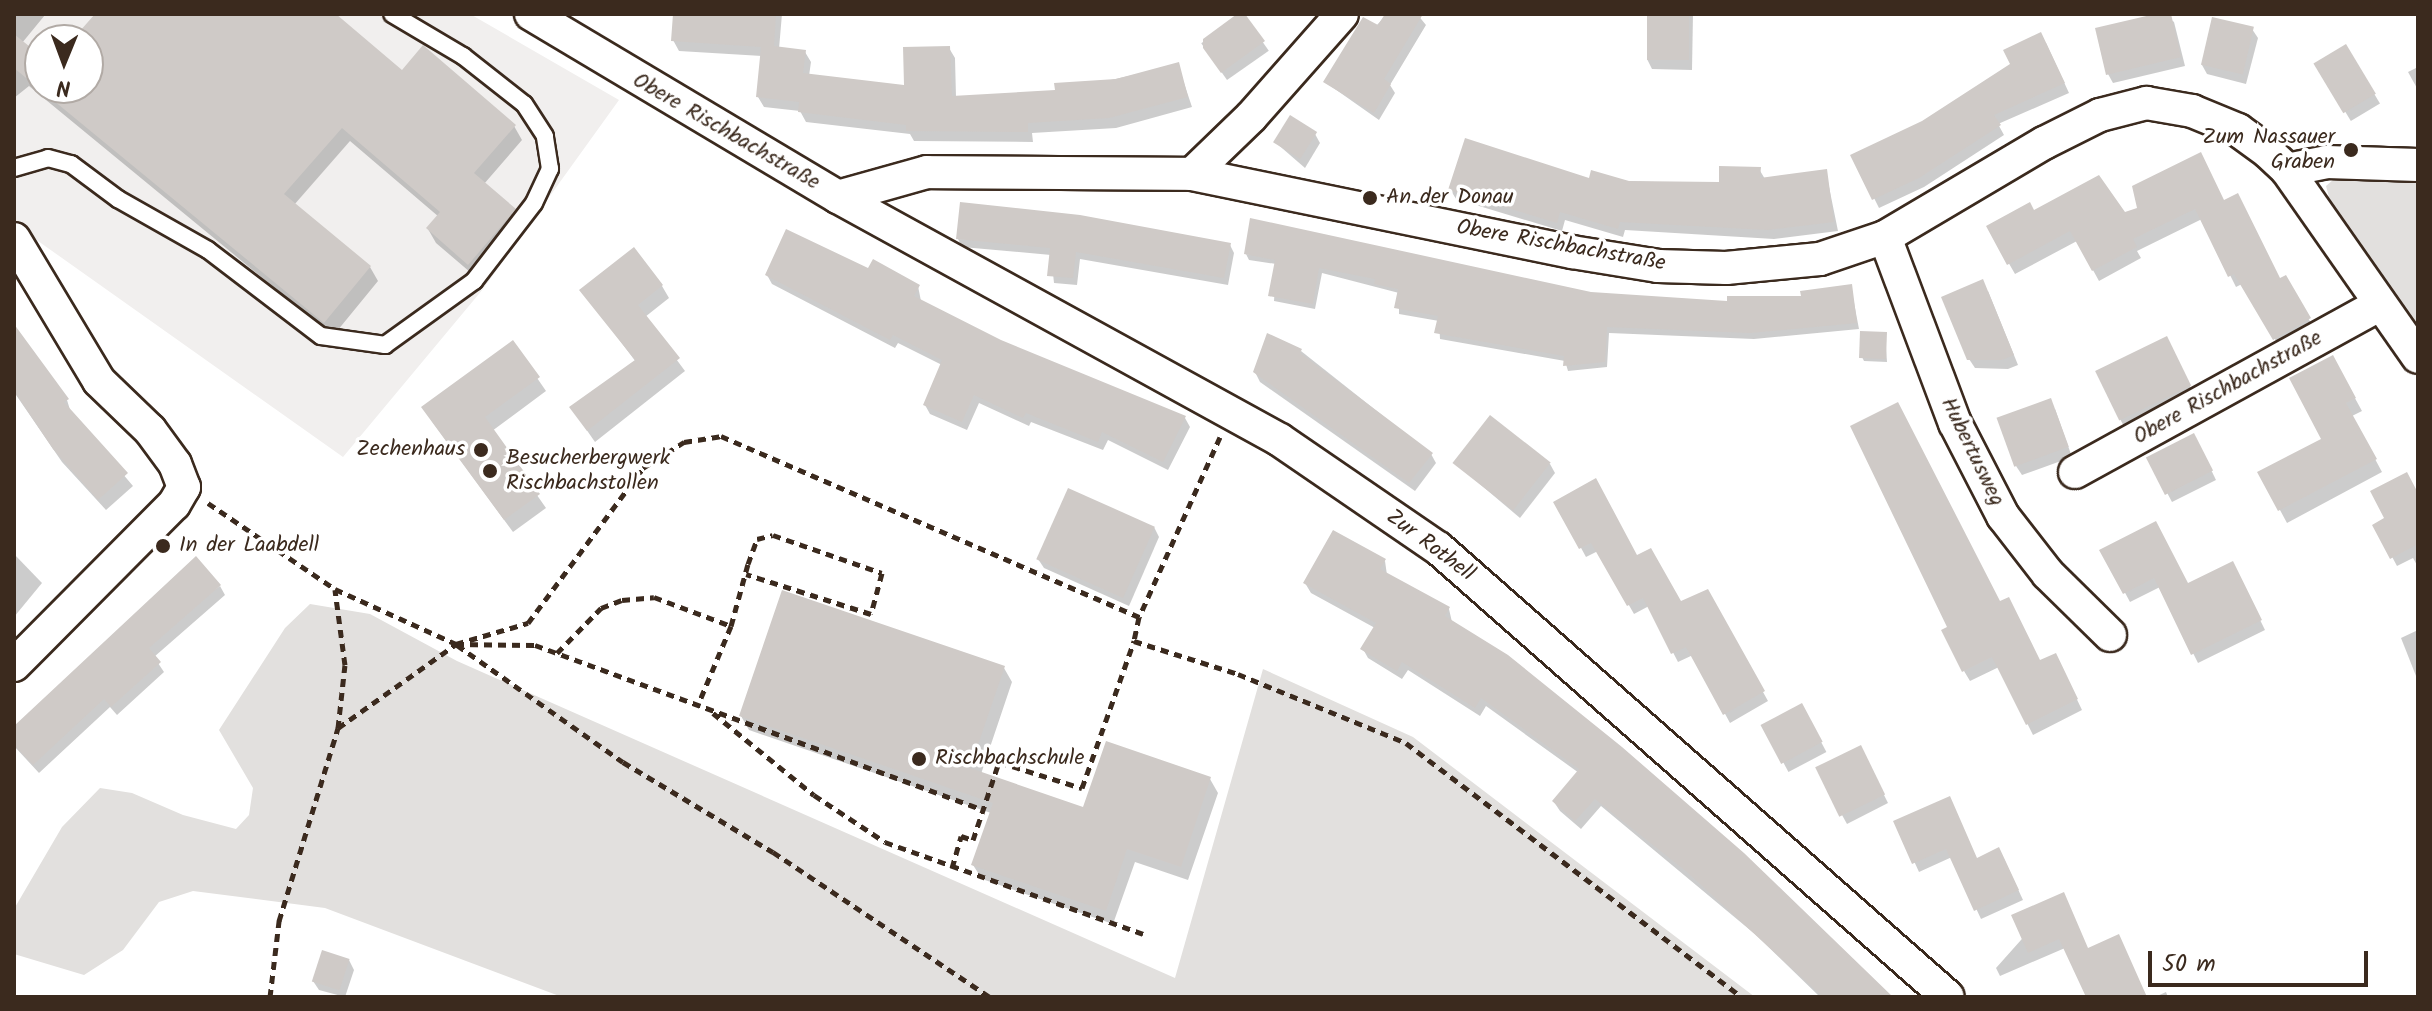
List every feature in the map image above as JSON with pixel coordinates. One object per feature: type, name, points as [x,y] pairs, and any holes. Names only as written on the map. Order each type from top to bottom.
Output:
[{"type":"street","name":"Obere Rischbachstraße","points":[[531,14],[838,197],[927,172],[1192,174],[1658,266],[1726,268],[1820,259],[1885,237],[2044,143],[2100,115],[2146,103],[2192,111],[2238,130],[2287,170],[2418,357]]},
{"type":"street","points":[[1192,174],[1251,117],[1342,14]]},
{"type":"street","points":[[2287,170],[2327,162],[2418,165]]},
{"type":"street","name":"Zur Rothell","points":[[838,197],[1280,440],[1438,548],[1948,997]]},
{"type":"street","name":"Hubertusweg","points":[[1885,237],[1955,423],[2003,516],[2048,574],[2110,635]]},
{"type":"street","points":[[14,239],[99,381],[150,430],[175,464],[184,487],[174,504],[14,665]]},
{"type":"street","name":"Obere Rischbachstraße","points":[[2075,472],[2380,304]]},
{"type":"lane","points":[[14,168],[48,158],[71,164],[118,199],[208,250],[321,336],[385,345],[474,281],[534,203],[550,169],[545,136],[524,104],[463,56],[392,14]]},
{"type":"path","points":[[952,868],[961,836],[973,840],[999,762],[1082,788],[1134,641],[1139,617],[1230,414]]},
{"type":"path","points":[[338,728],[456,644],[528,623],[643,468],[684,442],[721,436],[1139,617]]},
{"type":"path","points":[[184,487],[335,589],[456,644],[623,762],[773,852],[990,997]]},
{"type":"path","points":[[698,705],[731,626],[746,574],[757,539],[773,535],[882,573],[871,614],[746,574]]},
{"type":"path","points":[[270,997],[279,921],[338,728],[345,665],[335,589]]},
{"type":"path","points":[[557,653],[601,608],[622,600],[654,597],[731,626]]},
{"type":"path","points":[[1134,641],[1238,674],[1406,743],[1742,997]]},
{"type":"path","points":[[456,644],[535,645],[983,810]]},
{"type":"path","points":[[709,710],[814,795],[885,842],[1143,934]]},
{"type":"shaded area","points":[[14,14],[470,14],[619,100],[483,289],[343,457],[14,224]]},
{"type":"shaded area","points":[[2340,174],[2418,180],[2418,324],[2329,197],[2326,186]]},
{"type":"shaded area","points":[[310,604],[370,614],[457,661],[1175,978],[1263,669],[1413,737],[1755,997],[562,997],[325,908],[193,891],[159,902],[123,950],[84,975],[14,954],[14,909],[62,827],[100,788],[132,793],[183,815],[236,829],[249,815],[253,788],[219,730],[285,628]]},
{"type":"building","points":[[95,14],[336,14],[402,70],[423,45],[516,125],[474,173],[516,209],[468,265],[426,228],[440,212],[342,128],[284,194],[371,266],[324,323],[58,104],[104,104],[104,24],[86,24]]},
{"type":"building","points":[[673,14],[776,14],[774,46],[806,50],[803,73],[904,85],[903,47],[950,46],[952,96],[1055,90],[1054,83],[1116,79],[1179,62],[1188,97],[1109,118],[1028,123],[1028,132],[906,131],[906,125],[798,112],[799,102],[756,97],[761,47],[671,41]]},
{"type":"building","points":[[1237,14],[1245,14],[1265,41],[1221,73],[1203,48],[1203,39]]},
{"type":"building","points":[[1385,14],[1423,14],[1384,79],[1391,84],[1374,113],[1323,82],[1363,17],[1378,25]]},
{"type":"building","points":[[1647,14],[1689,14],[1689,60],[1647,60]]},
{"type":"building","points":[[2155,14],[2171,14],[2181,57],[2106,75],[2095,28]]},
{"type":"building","points":[[2212,17],[2254,27],[2243,74],[2201,65]]},
{"type":"building","points":[[2041,32],[2065,83],[1994,115],[2001,125],[1919,178],[1872,200],[1850,155],[1922,121],[2010,64],[2003,50]]},
{"type":"building","points":[[14,34],[24,42],[24,76],[14,68]]},
{"type":"building","points":[[2346,44],[2376,94],[2343,113],[2313,64]]},
{"type":"building","points":[[1290,115],[1317,132],[1300,159],[1273,142]]},
{"type":"building","points":[[1465,138],[1589,178],[1591,170],[1629,181],[1719,182],[1719,166],[1761,167],[1760,178],[1827,169],[1834,222],[1767,230],[1620,222],[1618,229],[1560,212],[1557,223],[1448,190]]},
{"type":"building","points":[[2201,152],[2224,200],[2238,193],[2280,278],[2286,275],[2311,318],[2273,340],[2234,274],[2228,277],[2195,209],[2133,239],[2137,247],[2092,271],[2070,231],[2007,265],[1986,226],[2030,202],[2034,210],[2099,175],[2125,212],[2137,208],[2132,186]]},
{"type":"building","points":[[960,202],[1080,215],[1231,243],[1224,278],[1076,252],[1073,278],[1047,276],[1050,248],[956,239]]},
{"type":"building","points":[[1250,218],[1591,292],[1727,301],[1727,296],[1801,296],[1800,291],[1852,284],[1857,323],[1750,333],[1607,327],[1605,362],[1563,366],[1564,356],[1434,333],[1438,316],[1394,308],[1398,289],[1374,284],[1375,279],[1319,268],[1313,304],[1268,296],[1275,260],[1244,254]]},
{"type":"building","points":[[786,229],[868,268],[873,259],[920,285],[914,296],[1001,340],[1186,416],[1163,462],[1102,432],[1098,442],[1026,413],[1023,418],[974,395],[962,422],[923,405],[942,360],[893,335],[890,340],[765,275]]},
{"type":"building","points":[[634,247],[663,285],[638,305],[680,358],[587,431],[569,407],[635,360],[579,290]]},
{"type":"building","points":[[1983,279],[2014,355],[2002,360],[1967,360],[1941,297]]},
{"type":"building","points":[[14,324],[69,399],[64,402],[128,473],[98,500],[53,449],[14,391]]},
{"type":"building","points":[[1860,331],[1887,332],[1886,359],[1859,358]]},
{"type":"building","points":[[1267,333],[1302,349],[1300,353],[1433,453],[1409,483],[1253,372]]},
{"type":"building","points":[[2167,336],[2191,385],[2119,421],[2095,371]]},
{"type":"building","name":"Zechenhaus","points":[[513,340],[540,377],[485,417],[540,494],[504,520],[421,407]]},
{"type":"building","points":[[2333,355],[2356,398],[2346,403],[2377,459],[2278,511],[2257,472],[2321,439],[2289,378]]},
{"type":"building","points":[[2051,398],[2069,447],[2014,467],[1996,418]]},
{"type":"building","points":[[1898,402],[2000,601],[2009,597],[2040,660],[2056,653],[2078,699],[2026,725],[1992,657],[1962,672],[1941,630],[1947,627],[1850,426]]},
{"type":"building","points":[[1490,415],[1551,462],[1513,510],[1452,463]]},
{"type":"building","points":[[2194,433],[2213,470],[2165,495],[2146,458]]},
{"type":"building","points":[[2407,472],[2418,493],[2418,544],[2390,559],[2372,525],[2384,518],[2370,491]]},
{"type":"building","points":[[1596,478],[1637,555],[1651,548],[1681,601],[1708,589],[1765,691],[1723,715],[1686,647],[1671,654],[1643,598],[1627,606],[1591,543],[1579,549],[1553,502]]},
{"type":"building","points":[[1068,488],[1155,527],[1123,598],[1036,559]]},
{"type":"building","points":[[2156,521],[2188,583],[2233,561],[2262,620],[2191,655],[2154,578],[2123,594],[2099,550]]},
{"type":"building","points":[[1333,530],[1386,559],[1380,569],[1450,607],[1445,616],[1508,655],[1622,747],[1744,853],[1893,997],[1823,997],[1687,872],[1595,799],[1575,821],[1552,801],[1579,769],[1481,698],[1475,708],[1402,662],[1397,671],[1360,649],[1376,623],[1303,583]]},
{"type":"building","points":[[196,556],[221,585],[149,648],[161,662],[111,707],[104,699],[33,765],[14,745],[14,726]]},
{"type":"building","name":"Rischbachschule","points":[[782,590],[1005,666],[970,768],[1083,807],[1106,741],[1211,777],[1181,867],[1127,849],[1106,911],[971,865],[993,803],[739,716]]},
{"type":"building","points":[[1802,703],[1823,742],[1781,764],[1761,725]]},
{"type":"building","points":[[1861,745],[1885,794],[1839,817],[1815,767]]},
{"type":"building","points":[[1950,796],[1977,858],[1999,847],[2019,890],[1974,911],[1946,849],[1912,864],[1893,821]]},
{"type":"building","points":[[2064,892],[2088,948],[2119,934],[2147,997],[2086,997],[2059,939],[2028,953],[2011,915]]},
{"type":"building","points":[[322,950],[350,959],[339,990],[312,981]]},
{"type":"place","name":"Zum Nassauer Graben","points":[[2351,150]]},
{"type":"place","name":"An der Donau","points":[[1370,198]]},
{"type":"place","name":"Zechenhaus","points":[[481,450]]},
{"type":"place","name":"Besucherbergwerk Rischbachstollen","points":[[490,471]]},
{"type":"place","name":"In der Laabdell","points":[[163,546]]},
{"type":"place","name":"Rischbachschule","points":[[919,759]]}]
